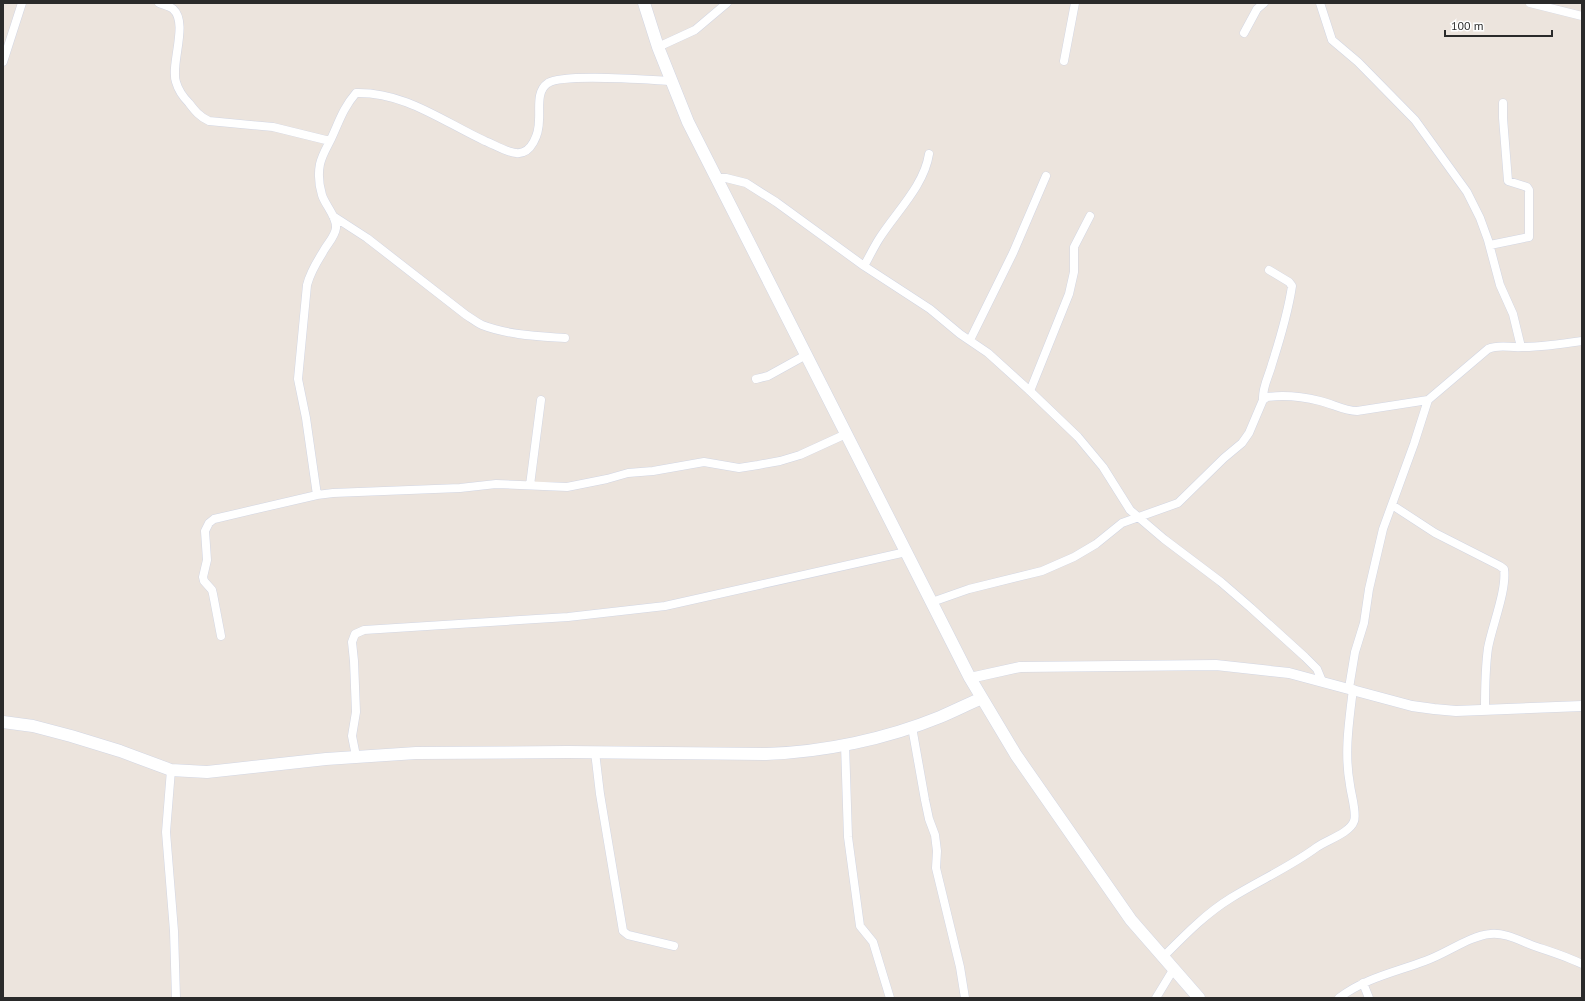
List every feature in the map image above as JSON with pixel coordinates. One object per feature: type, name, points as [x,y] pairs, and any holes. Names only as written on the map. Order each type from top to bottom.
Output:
[{"type":"main road","points":[[644,3],[658,47],[688,122],[970,678],[1016,755],[1130,920],[1199,998]]},
{"type":"main road","points":[[3,722],[33,726],[71,736],[120,751],[172,770],[207,772],[356,756],[416,753],[795,753],[832,748],[873,739],[941,717],[982,698]]},
{"type":"street","points":[[3,62],[22,3]]},
{"type":"street","points":[[159,3],[175,6],[180,26],[175,71],[176,82],[186,100],[200,117],[209,121],[274,127],[330,141]]},
{"type":"street","points":[[658,47],[695,30],[727,3]]},
{"type":"street","points":[[1064,61],[1075,3]]},
{"type":"street","points":[[1244,33],[1257,9],[1264,3]]},
{"type":"street","points":[[1320,3],[1332,40],[1369,72],[1415,120],[1467,192],[1480,218],[1490,245],[1500,285],[1513,314],[1521,347]]},
{"type":"street","points":[[1530,3],[1582,16]]},
{"type":"street","points":[[317,495],[306,418],[298,379],[307,285],[320,257],[334,235],[336,221],[324,202],[320,190],[320,164],[346,104],[356,93],[372,93],[404,101],[495,145],[515,153],[525,152],[533,144],[539,122],[539,100],[542,90],[548,83],[581,78],[671,81]]},
{"type":"street","points":[[1490,245],[1529,238],[1529,190],[1508,182],[1503,103]]},
{"type":"street","points":[[864,266],[880,238],[907,200],[927,166],[929,154]]},
{"type":"street","points":[[970,340],[1013,253],[1046,176]]},
{"type":"street","points":[[716,178],[726,178],[746,183],[776,202],[864,266],[925,306],[988,354],[1030,391],[1078,438],[1103,467],[1130,510],[1164,539],[1221,582],[1256,612],[1305,657],[1316,669],[1322,681]]},
{"type":"street","points":[[333,216],[367,238],[466,315],[481,324],[503,331],[531,336],[565,338]]},
{"type":"street","points":[[1030,391],[1055,331],[1072,282],[1074,272],[1074,247],[1090,216]]},
{"type":"street","points":[[932,602],[976,587],[1042,571],[1074,557],[1096,544],[1122,523],[1138,516],[1178,503],[1224,458],[1242,443],[1249,433],[1263,400],[1263,389],[1269,377],[1278,346],[1292,286],[1289,282],[1269,270]]},
{"type":"street","points":[[1263,400],[1266,397],[1272,396],[1320,400],[1347,411],[1357,411],[1428,400],[1488,349],[1502,346],[1554,346],[1582,341]]},
{"type":"street","points":[[756,379],[768,376],[806,355]]},
{"type":"street","points":[[530,485],[541,400]]},
{"type":"street","points":[[1162,957],[1215,909],[1347,830],[1354,820],[1346,766],[1346,749],[1355,652],[1364,623],[1375,559],[1383,529],[1414,444],[1428,400]]},
{"type":"street","points":[[221,636],[212,590],[204,582],[203,577],[207,560],[205,531],[209,523],[214,519],[317,495],[333,493],[460,488],[496,484],[567,487],[628,473],[653,472],[704,462],[739,468],[758,466],[800,455],[846,434]]},
{"type":"street","points":[[1392,505],[1435,533],[1504,569],[1505,574],[1488,647],[1485,678],[1485,710]]},
{"type":"street","points":[[356,756],[352,736],[356,712],[352,642],[355,634],[364,630],[568,617],[665,606],[906,552]]},
{"type":"street","points":[[970,678],[1020,667],[1216,665],[1289,673],[1351,688],[1412,706],[1456,711],[1582,706]]},
{"type":"street","points":[[912,727],[929,819],[935,835],[937,851],[936,868],[960,967],[965,998]]},
{"type":"street","points":[[845,744],[848,837],[860,926],[873,942],[890,998]]},
{"type":"street","points":[[596,752],[600,794],[624,931],[628,935],[674,946]]},
{"type":"street","points":[[172,770],[166,832],[174,930],[176,998]]},
{"type":"street","points":[[1339,998],[1363,983],[1394,970],[1426,961],[1473,939],[1490,934],[1502,934],[1582,964]]},
{"type":"street","points":[[1156,998],[1174,970]]},
{"type":"street","points":[[1363,983],[1369,998]]}]
